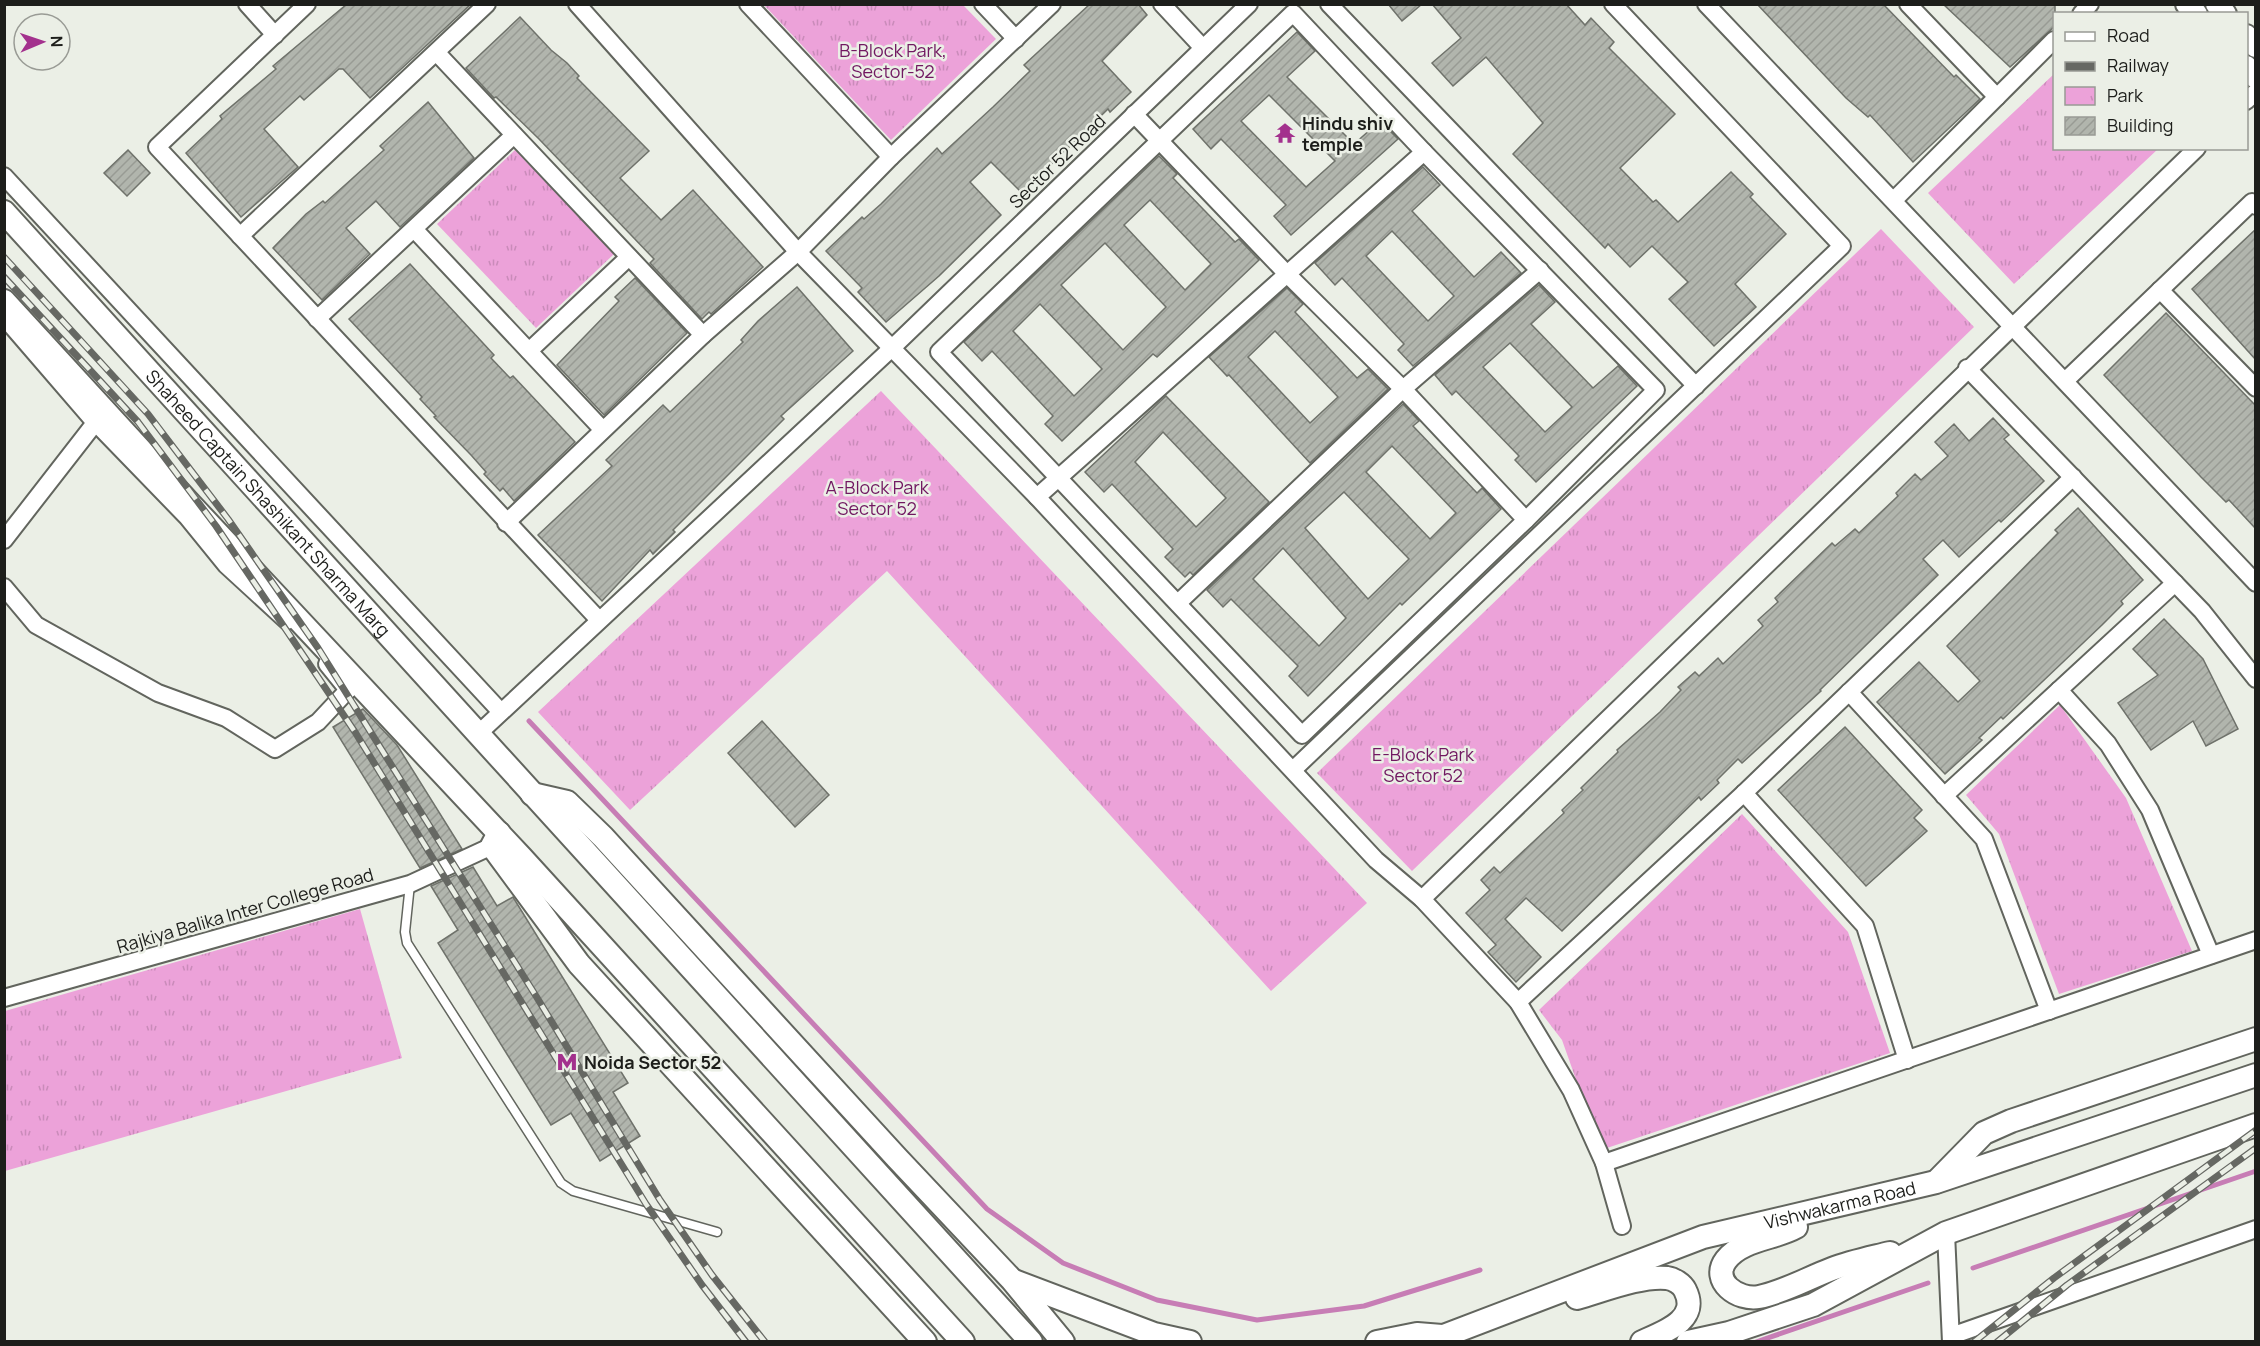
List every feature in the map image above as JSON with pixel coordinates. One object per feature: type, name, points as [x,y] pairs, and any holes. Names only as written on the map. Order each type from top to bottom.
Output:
[{"type":"main road","name":"Shaheed Captain Shashikant Sharma Marg","points":[[4,212],[1031,1341]]},
{"type":"main road","points":[[4,302],[350,683],[963,1341]]},
{"type":"main road","points":[[532,794],[567,802],[603,837],[1012,1280],[1063,1341]]},
{"type":"main road","points":[[496,839],[579,964],[917,1337]]},
{"type":"main road","points":[[1936,1182],[1984,1132],[2256,1039]]},
{"type":"main road","name":"Vishwakarma Road","points":[[1435,1339],[1703,1237],[1838,1203],[1936,1182],[2256,1075]]},
{"type":"main road","points":[[1688,1341],[1729,1333],[1813,1305],[1946,1233],[2256,1125]]},
{"type":"main road","points":[[1838,1203],[1793,1229],[1736,1250],[1725,1261],[1721,1273],[1728,1289],[1741,1297],[1755,1298],[1775,1293],[1833,1269],[1923,1244]]},
{"type":"main road","points":[[1525,1305],[1577,1298],[1651,1278],[1669,1278],[1683,1286],[1689,1296],[1689,1310],[1685,1316],[1668,1331],[1642,1341]]},
{"type":"main road","points":[[1012,1280],[1154,1334],[1190,1341]]},
{"type":"main road","points":[[1377,1341],[1417,1334],[1435,1339]]},
{"type":"street","points":[[247,4],[275,35]]},
{"type":"street","points":[[307,4],[157,147],[506,524],[598,620]]},
{"type":"street","points":[[240,236],[487,4]]},
{"type":"street","points":[[577,4],[798,252],[1037,497],[1376,860],[1422,899],[1518,1002],[1571,1090],[1604,1163],[1622,1226]]},
{"type":"street","points":[[748,4],[891,157]]},
{"type":"street","points":[[983,4],[1016,39]]},
{"type":"street","points":[[506,524],[602,429],[703,335],[798,252],[891,157],[1052,4]]},
{"type":"street","points":[[1162,4],[1203,48]]},
{"type":"street","name":"Sector 52 Road","points":[[478,734],[893,347],[1249,4]]},
{"type":"street","points":[[1329,4],[1695,386]]},
{"type":"street","points":[[1293,770],[1842,246],[1613,4]]},
{"type":"street","points":[[1706,4],[2013,325],[2256,584]]},
{"type":"street","points":[[1908,4],[1997,98]]},
{"type":"street","points":[[1293,13],[1424,152],[1656,390],[1526,520],[1302,735],[939,352],[1161,140],[1293,13]]},
{"type":"street","points":[[1894,200],[2053,42]]},
{"type":"street","points":[[437,53],[703,335]]},
{"type":"street","points":[[1134,114],[1286,273],[1404,389],[1526,520]]},
{"type":"street","points":[[317,319],[514,135]]},
{"type":"street","points":[[1422,899],[1967,368],[2195,150]]},
{"type":"street","points":[[1037,497],[1424,152]]},
{"type":"street","points":[[4,176],[501,712]]},
{"type":"street","points":[[2065,381],[2252,202],[2256,206]]},
{"type":"street","points":[[414,229],[602,429]]},
{"type":"street","points":[[529,351],[629,257]]},
{"type":"street","points":[[1178,603],[1404,389],[1540,270]]},
{"type":"street","points":[[2160,290],[2256,388]]},
{"type":"street","points":[[4,317],[95,423],[187,517],[226,565],[350,683],[318,722],[275,749],[226,718],[158,693],[36,625],[4,587]]},
{"type":"street","points":[[1967,368],[2202,611],[2256,679]]},
{"type":"street","points":[[4,540],[95,423]]},
{"type":"street","points":[[1518,1002],[1744,793],[2073,477]]},
{"type":"street","points":[[1944,796],[2175,583]]},
{"type":"street","points":[[2060,690],[2108,744],[2150,810],[2211,955]]},
{"type":"street","points":[[1849,692],[1984,839],[2049,1011]]},
{"type":"street","points":[[1744,793],[1865,926],[1907,1060]]},
{"type":"street","name":"Rajkiya Balika Inter College Road","points":[[4,998],[410,884],[496,839]]},
{"type":"street","points":[[1604,1163],[2256,940]]},
{"type":"street","points":[[1946,1233],[1951,1339],[2256,1229]]},
{"type":"lane","points":[[410,884],[405,932],[407,943],[561,1183],[573,1191],[717,1232]]},
{"type":"green space","name":"B-Block Park, Sector-52","points":[[764,5],[963,5],[996,39],[891,140]]},
{"type":"green space","points":[[2053,75],[2053,150],[2157,150],[2014,284],[1928,193]]},
{"type":"green space","points":[[515,150],[614,254],[536,328],[437,224]]},
{"type":"green space","name":"E-Block Park Sector 52","points":[[1881,229],[1974,327],[1412,871],[1317,773]]},
{"type":"green space","name":"A-Block Park Sector 52","points":[[881,391],[1367,903],[1271,991],[887,571],[630,810],[538,712]]},
{"type":"green space","points":[[2060,705],[2126,798],[2192,951],[2059,994],[1999,834],[1966,795]]},
{"type":"green space","points":[[1742,814],[1848,932],[1890,1053],[1601,1150],[1562,1040],[1539,1010]]},
{"type":"green space","points":[[360,909],[402,1058],[5,1171],[5,1011]]},
{"type":"building","points":[[347,4],[471,4],[370,98],[343,69],[339,69],[304,100],[300,96],[264,129],[298,167],[241,217],[186,153],[222,119],[220,116],[276,69],[273,66]]},
{"type":"building","points":[[1090,4],[1138,4],[1147,15],[1102,61],[1131,92],[1110,112],[1108,109],[1022,193],[991,162],[970,182],[1001,215],[939,276],[886,322],[858,292],[862,288],[826,251],[862,217],[864,219],[881,204],[937,148],[942,154],[993,107],[1030,71],[1024,65]]},
{"type":"building","points":[[1388,4],[1422,4],[1402,21]]},
{"type":"building","points":[[1432,4],[1566,4],[1585,25],[1591,18],[1614,42],[1609,48],[1675,114],[1620,168],[1653,202],[1656,200],[1678,222],[1731,172],[1753,194],[1750,197],[1786,234],[1735,284],[1756,307],[1714,346],[1669,299],[1688,282],[1652,246],[1630,267],[1608,244],[1605,248],[1513,154],[1543,123],[1486,57],[1453,86],[1432,63],[1461,38]]},
{"type":"building","points":[[1757,4],[1883,4],[1954,77],[1956,75],[1980,99],[1913,162],[1870,115],[1868,117],[1846,98]]},
{"type":"building","points":[[1943,4],[2055,4],[2053,28],[2010,67]]},
{"type":"building","points":[[520,17],[551,50],[567,63],[579,76],[577,78],[649,151],[620,178],[661,220],[693,190],[763,267],[711,314],[709,312],[702,319],[650,263],[654,259],[539,139],[496,97],[494,98],[466,68]]},
{"type":"building","points":[[1297,32],[1315,51],[1287,77],[1354,144],[1380,121],[1398,139],[1291,235],[1274,216],[1286,205],[1221,139],[1211,149],[1193,129]],"holes":[[[1269,95],[1335,161],[1306,187],[1241,121]]]},
{"type":"building","points":[[428,102],[474,158],[400,227],[376,201],[346,228],[370,254],[322,300],[273,248],[306,214],[323,201],[325,203],[384,150],[380,146]]},
{"type":"building","points":[[128,150],[150,173],[127,196],[104,173]]},
{"type":"building","points":[[1159,156],[1177,174],[1173,178],[1235,242],[1239,239],[1259,260],[1157,357],[1153,354],[1062,441],[1045,424],[1053,416],[992,351],[982,361],[964,342]],"holes":[[[1150,200],[1211,264],[1185,290],[1124,225]],[[1105,243],[1166,307],[1123,350],[1061,285]],[[1040,304],[1102,369],[1074,396],[1013,331]]]},
{"type":"building","points":[[1423,167],[1440,185],[1412,211],[1474,277],[1501,252],[1521,273],[1413,366],[1398,350],[1404,344],[1342,278],[1335,285],[1315,263]],"holes":[[[1392,231],[1454,296],[1428,321],[1366,256]]]},
{"type":"building","points":[[2256,229],[2256,360],[2192,289]]},
{"type":"building","points":[[410,264],[494,355],[491,358],[510,378],[513,376],[575,442],[514,501],[503,488],[500,491],[484,474],[486,472],[434,417],[436,416],[420,399],[422,397],[349,319]]},
{"type":"building","points":[[635,278],[687,333],[604,415],[557,365],[619,301],[615,297]]},
{"type":"building","points":[[1539,285],[1555,302],[1531,324],[1593,388],[1618,366],[1637,386],[1536,482],[1515,460],[1519,456],[1456,391],[1452,395],[1435,375]],"holes":[[[1510,343],[1572,407],[1545,432],[1483,367]]]},
{"type":"building","points":[[797,287],[853,351],[781,416],[784,419],[673,530],[675,532],[653,554],[650,550],[602,601],[538,535],[612,466],[606,460],[663,405],[670,412],[743,342],[741,340],[758,321]]},
{"type":"building","points":[[1287,288],[1303,304],[1295,312],[1357,378],[1368,369],[1388,389],[1310,463],[1229,375],[1227,376],[1209,357]],"holes":[[[1275,331],[1338,397],[1310,423],[1248,357]]]},
{"type":"building","points":[[2166,313],[2256,406],[2256,529],[2229,500],[2226,502],[2201,477],[2104,375]]},
{"type":"building","points":[[1166,396],[1269,502],[1193,575],[1190,572],[1185,577],[1165,557],[1173,549],[1112,484],[1104,492],[1085,472]],"holes":[[[1163,432],[1226,498],[1196,527],[1135,462]]]},
{"type":"building","points":[[1403,404],[1419,421],[1413,426],[1477,493],[1482,488],[1501,509],[1402,605],[1400,603],[1308,696],[1289,676],[1298,666],[1231,599],[1223,607],[1207,590]],"holes":[[[1392,446],[1456,513],[1430,539],[1366,472]],[[1344,492],[1409,559],[1368,599],[1305,528]],[[1283,548],[1346,618],[1319,646],[1253,579]]]},
{"type":"building","points":[[1993,418],[2009,435],[2004,439],[2044,481],[2001,522],[1999,520],[1959,557],[1943,540],[1923,559],[1938,575],[1821,691],[1742,763],[1738,759],[1717,780],[1719,783],[1701,800],[1699,797],[1562,931],[1526,898],[1505,919],[1541,957],[1516,982],[1488,952],[1496,945],[1466,913],[1490,890],[1481,880],[1494,867],[1500,873],[1564,813],[1562,810],[1618,752],[1617,750],[1681,690],[1678,687],[1695,672],[1699,676],[1718,658],[1723,664],[1763,626],[1758,620],[1778,602],[1775,598],[1832,543],[1835,546],[1855,529],[1859,533],[1898,496],[1896,493],[1915,474],[1921,480],[1948,456],[1935,442],[1954,424],[1969,441]]},
{"type":"building","points":[[2078,508],[2143,580],[2121,601],[2123,604],[2102,625],[2003,719],[2001,717],[1979,738],[1982,740],[1945,774],[1877,702],[1919,662],[1958,702],[1980,681],[1947,646],[2058,533],[2055,530]]},
{"type":"building","points":[[2164,619],[2203,659],[2238,729],[2206,746],[2193,721],[2151,750],[2118,703],[2158,675],[2133,649]]},
{"type":"building","points":[[363,709],[397,745],[462,849],[420,868],[333,727]]},
{"type":"building","points":[[762,721],[829,795],[795,827],[728,753]]},
{"type":"building","points":[[1845,727],[1922,810],[1914,818],[1927,831],[1866,886],[1778,790]]},
{"type":"building","name":"Noida Sector 52","points":[[473,867],[497,906],[513,897],[628,1083],[613,1092],[640,1136],[600,1161],[571,1113],[551,1125],[438,943],[458,930],[431,886]]},
{"type":"waterway","points":[[529,721],[987,1209],[1063,1263],[1157,1300],[1257,1320],[1364,1306],[1480,1270]]},
{"type":"waterway","points":[[1973,1268],[2256,1171]]},
{"type":"waterway","points":[[1756,1342],[1928,1283]]},
{"type":"railway","points":[[4,257],[148,414],[228,519],[318,648],[536,996],[660,1200],[712,1275],[765,1342]]},
{"type":"railway","points":[[4,277],[138,422],[216,526],[355,732],[646,1204],[702,1285],[746,1342]]},
{"type":"railway","points":[[1974,1342],[2054,1278],[2256,1130]]},
{"type":"railway","points":[[1997,1342],[2067,1285],[2256,1148]]},
{"type":"place","name":"Hindu shiv temple","points":[[1285,133]]},
{"type":"place","name":"Noida Sector 52","points":[[567,1062]]}]
